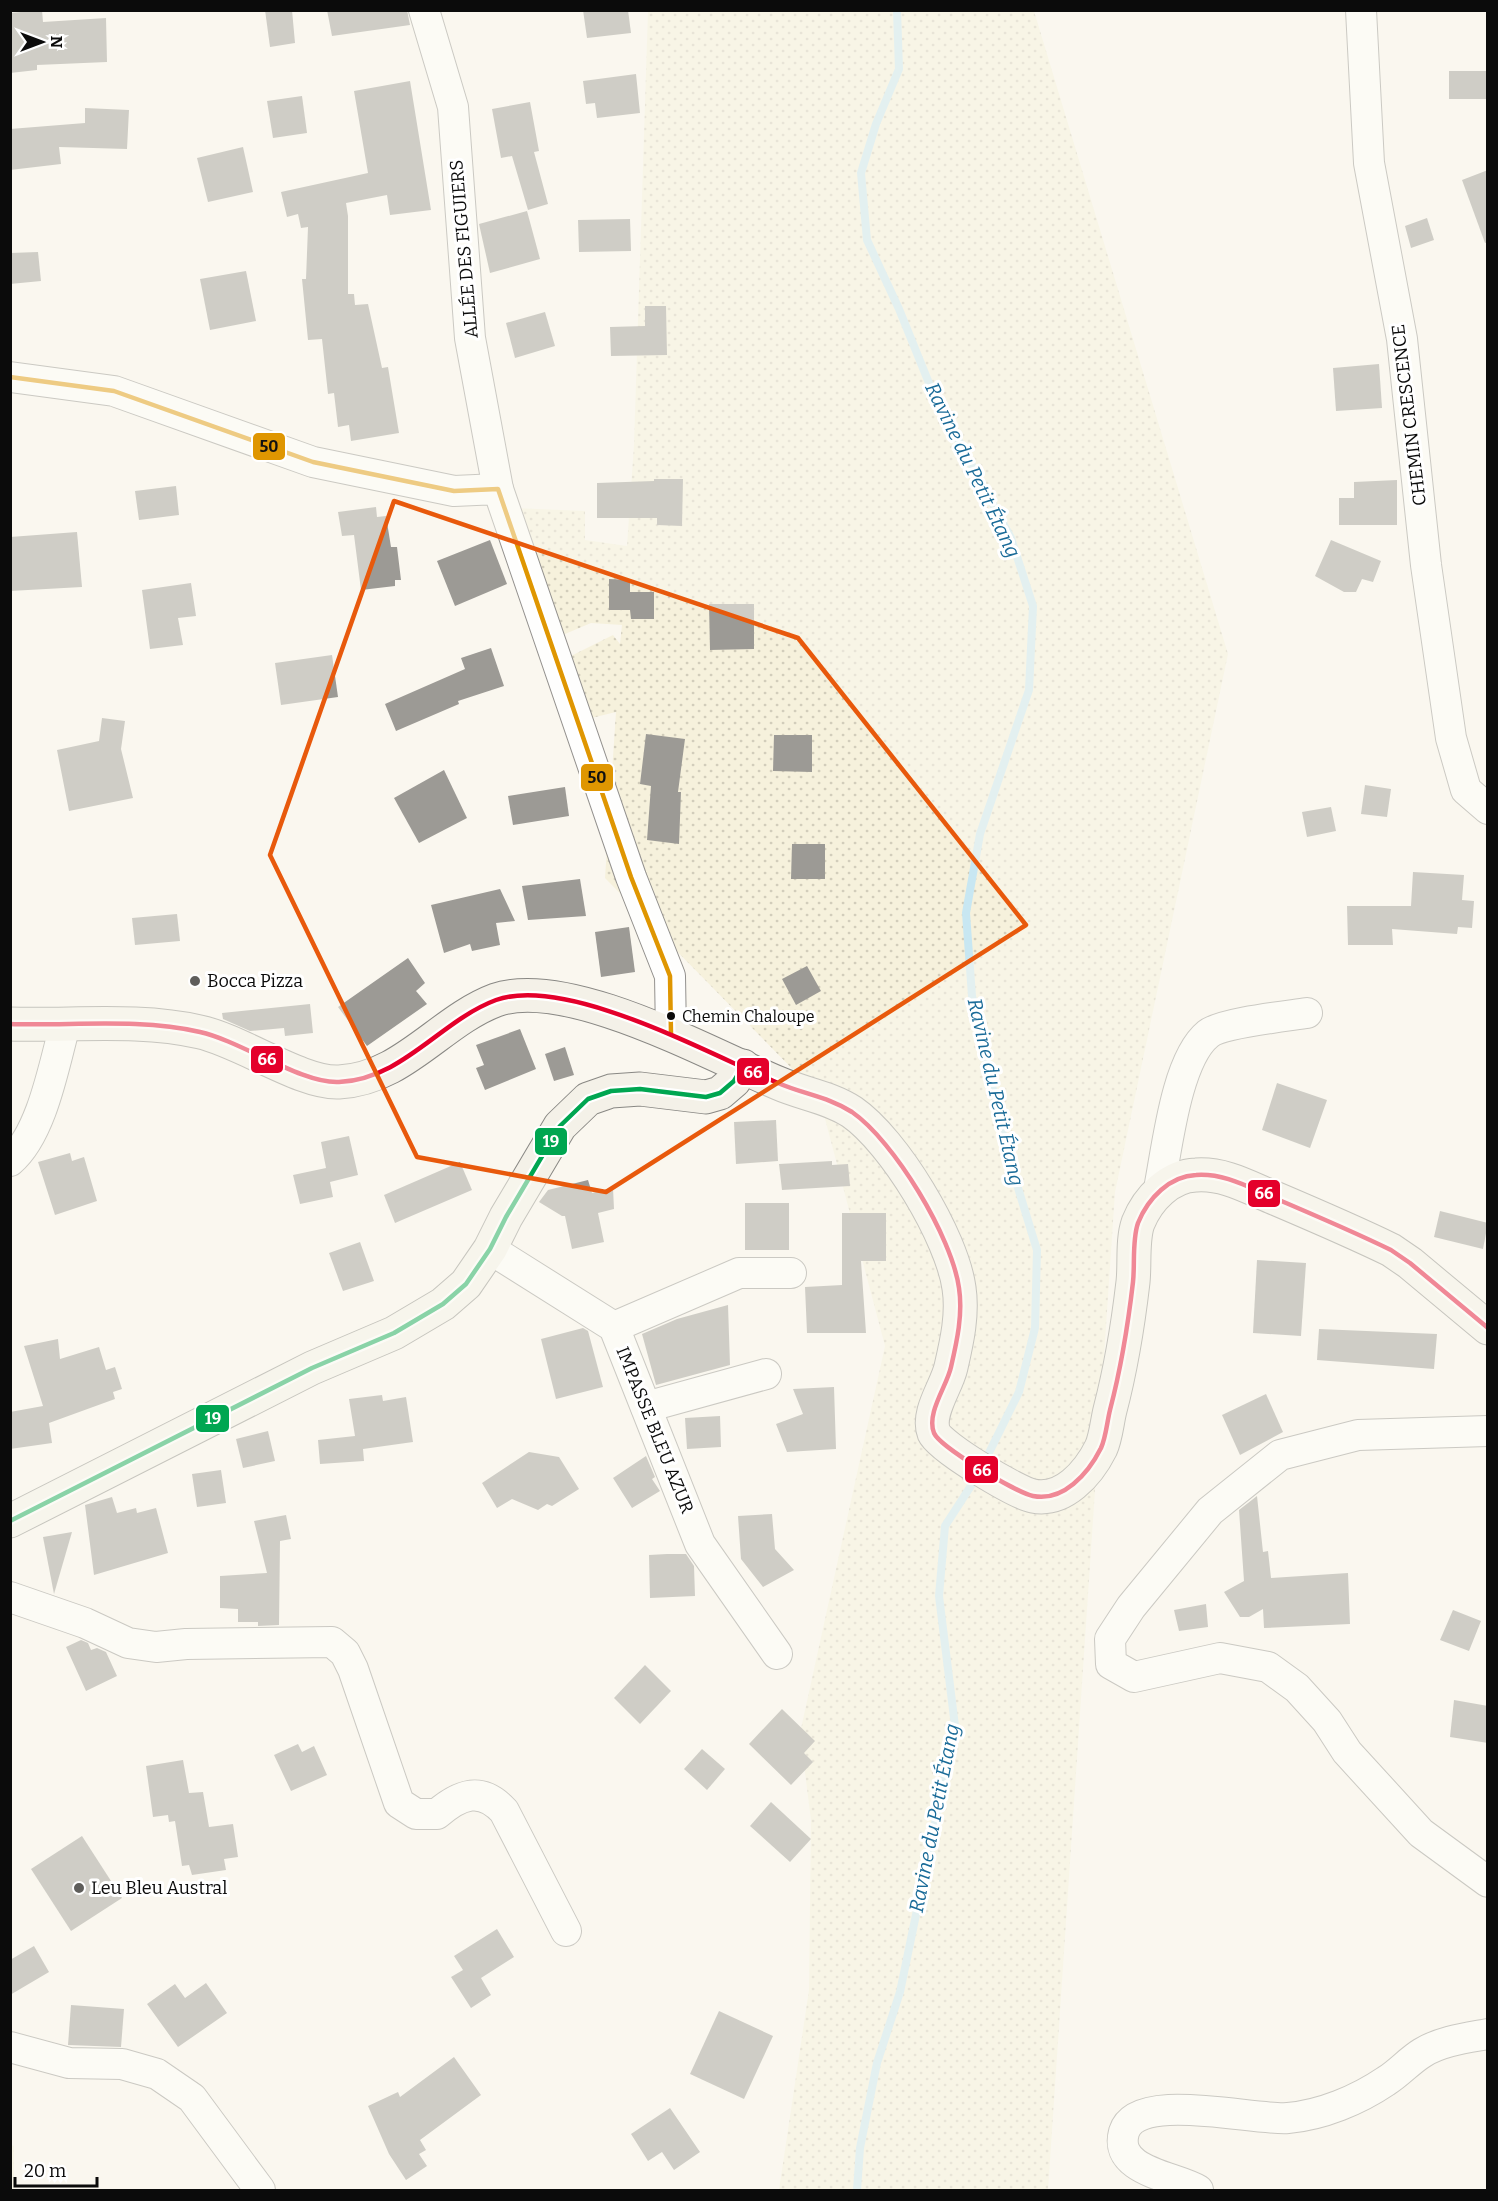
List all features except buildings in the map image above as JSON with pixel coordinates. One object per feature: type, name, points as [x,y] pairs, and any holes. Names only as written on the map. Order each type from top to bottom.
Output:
[{"type":"main road","points":[[10,1024],[148,1026],[201,1032],[258,1053],[320,1082],[332,1082],[365,1078],[399,1064],[455,1020],[492,1002],[514,995],[541,995],[605,1011],[671,1034],[799,1091],[828,1098],[869,1125],[932,1213],[951,1257],[959,1284],[961,1314],[951,1372],[932,1420],[934,1435],[942,1444],[1022,1493],[1039,1498],[1059,1496],[1083,1474],[1101,1447],[1127,1334],[1137,1224],[1159,1189],[1181,1177],[1210,1175],[1238,1182],[1391,1250],[1488,1328]]},
{"type":"main road","points":[[10,1521],[312,1368],[394,1333],[443,1304],[466,1284],[490,1250],[506,1217],[560,1126],[588,1099],[611,1091],[640,1089],[706,1097],[720,1093],[734,1082],[743,1066]]},
{"type":"street","name":"ALLÉE DES FIGUIERS","points":[[424,10],[453,107],[470,338],[498,489],[631,877],[670,976],[671,1034]]},
{"type":"street","name":"CHEMIN CRESCENCE","points":[[1361,10],[1369,163],[1402,339],[1426,565],[1451,738],[1466,790],[1488,809]]},
{"type":"street","points":[[10,378],[114,391],[313,462],[454,492],[498,489]]},
{"type":"street","points":[[1159,1189],[1178,1093],[1192,1056],[1209,1033],[1251,1021],[1307,1013]]},
{"type":"street","points":[[10,1161],[20,1153],[40,1113],[65,1025]]},
{"type":"street","name":"IMPASSE BLEU AZUR","points":[[490,1250],[614,1327],[700,1544],[777,1654]]},
{"type":"street","points":[[614,1327],[739,1273],[790,1273]]},
{"type":"street","points":[[646,1407],[765,1374]]},
{"type":"street","points":[[1488,1431],[1358,1435],[1280,1455],[1210,1511],[1131,1607],[1110,1639],[1111,1664],[1134,1677],[1220,1658],[1268,1667],[1297,1688],[1327,1721],[1347,1752],[1421,1833],[1488,1882]]},
{"type":"street","points":[[10,1597],[85,1623],[128,1643],[156,1647],[186,1644],[332,1642],[345,1653],[354,1669],[399,1803],[416,1814],[437,1814],[453,1800],[474,1794],[494,1800],[504,1811],[566,1931]]},
{"type":"street","points":[[1198,2190],[1140,2168],[1127,2155],[1122,2146],[1125,2130],[1132,2120],[1149,2111],[1170,2108],[1248,2117],[1288,2118],[1315,2112],[1351,2101],[1386,2082],[1423,2053],[1457,2039],[1488,2034]]},
{"type":"street","points":[[10,2048],[69,2063],[122,2064],[157,2074],[192,2098],[260,2190]]},
{"type":"highlighted area","points":[[394,501],[798,638],[1026,925],[606,1192],[417,1157],[270,855]]},
{"type":"shaded area","points":[[648,11],[1034,11],[1228,654],[1115,1192],[1048,2190],[779,2190],[809,1990],[811,1820],[800,1733],[885,1346],[819,1096],[605,878],[616,712],[587,719],[565,659],[613,635],[620,644],[622,625],[591,623],[558,637],[513,508],[585,511],[585,540],[627,546],[634,445]]},
{"type":"shaded area","points":[[11,2145],[14,2146],[14,2190],[11,2190]]},
{"type":"waterway","name":"Ravine du Petit Étang","points":[[897,10],[899,69],[876,124],[861,173],[867,240],[899,309],[933,393],[1011,538],[1033,606],[1029,690],[980,834],[966,913],[972,996],[1007,1152],[1037,1250],[1035,1328],[1019,1392],[984,1463]]},
{"type":"waterway","name":"Ravine du Petit Étang","points":[[857,2190],[860,2148],[877,2063],[900,1992],[955,1726],[939,1596],[945,1526],[978,1475]]},
{"type":"transit line","name":"50","points":[[10,377],[114,391],[313,462],[454,491],[498,489],[631,877],[670,976],[671,1034]]},
{"type":"transit line","name":"66","points":[[10,1024],[153,1025],[200,1032],[234,1044],[307,1076],[339,1082],[383,1071],[476,1009],[496,1000],[526,995],[561,998],[638,1022],[787,1087],[834,1103],[852,1112],[868,1126],[902,1167],[933,1218],[954,1267],[960,1298],[959,1327],[949,1374],[935,1408],[932,1425],[934,1433],[939,1440],[980,1469],[1033,1496],[1054,1495],[1073,1484],[1082,1476],[1101,1448],[1118,1378],[1126,1330],[1138,1223],[1154,1197],[1177,1179],[1196,1175],[1226,1178],[1391,1250],[1488,1328]]},
{"type":"transit line","name":"19","points":[[10,1521],[312,1368],[394,1333],[443,1304],[466,1284],[490,1249],[506,1217],[560,1126],[588,1099],[611,1091],[640,1089],[706,1097],[720,1093],[734,1081],[743,1066]]},
{"type":"place","name":"Bocca Pizza","points":[[195,981]]},
{"type":"place","name":"Chemin Chaloupe","points":[[671,1016]]},
{"type":"place","name":"Leu Bleu Austral","points":[[79,1888]]}]
